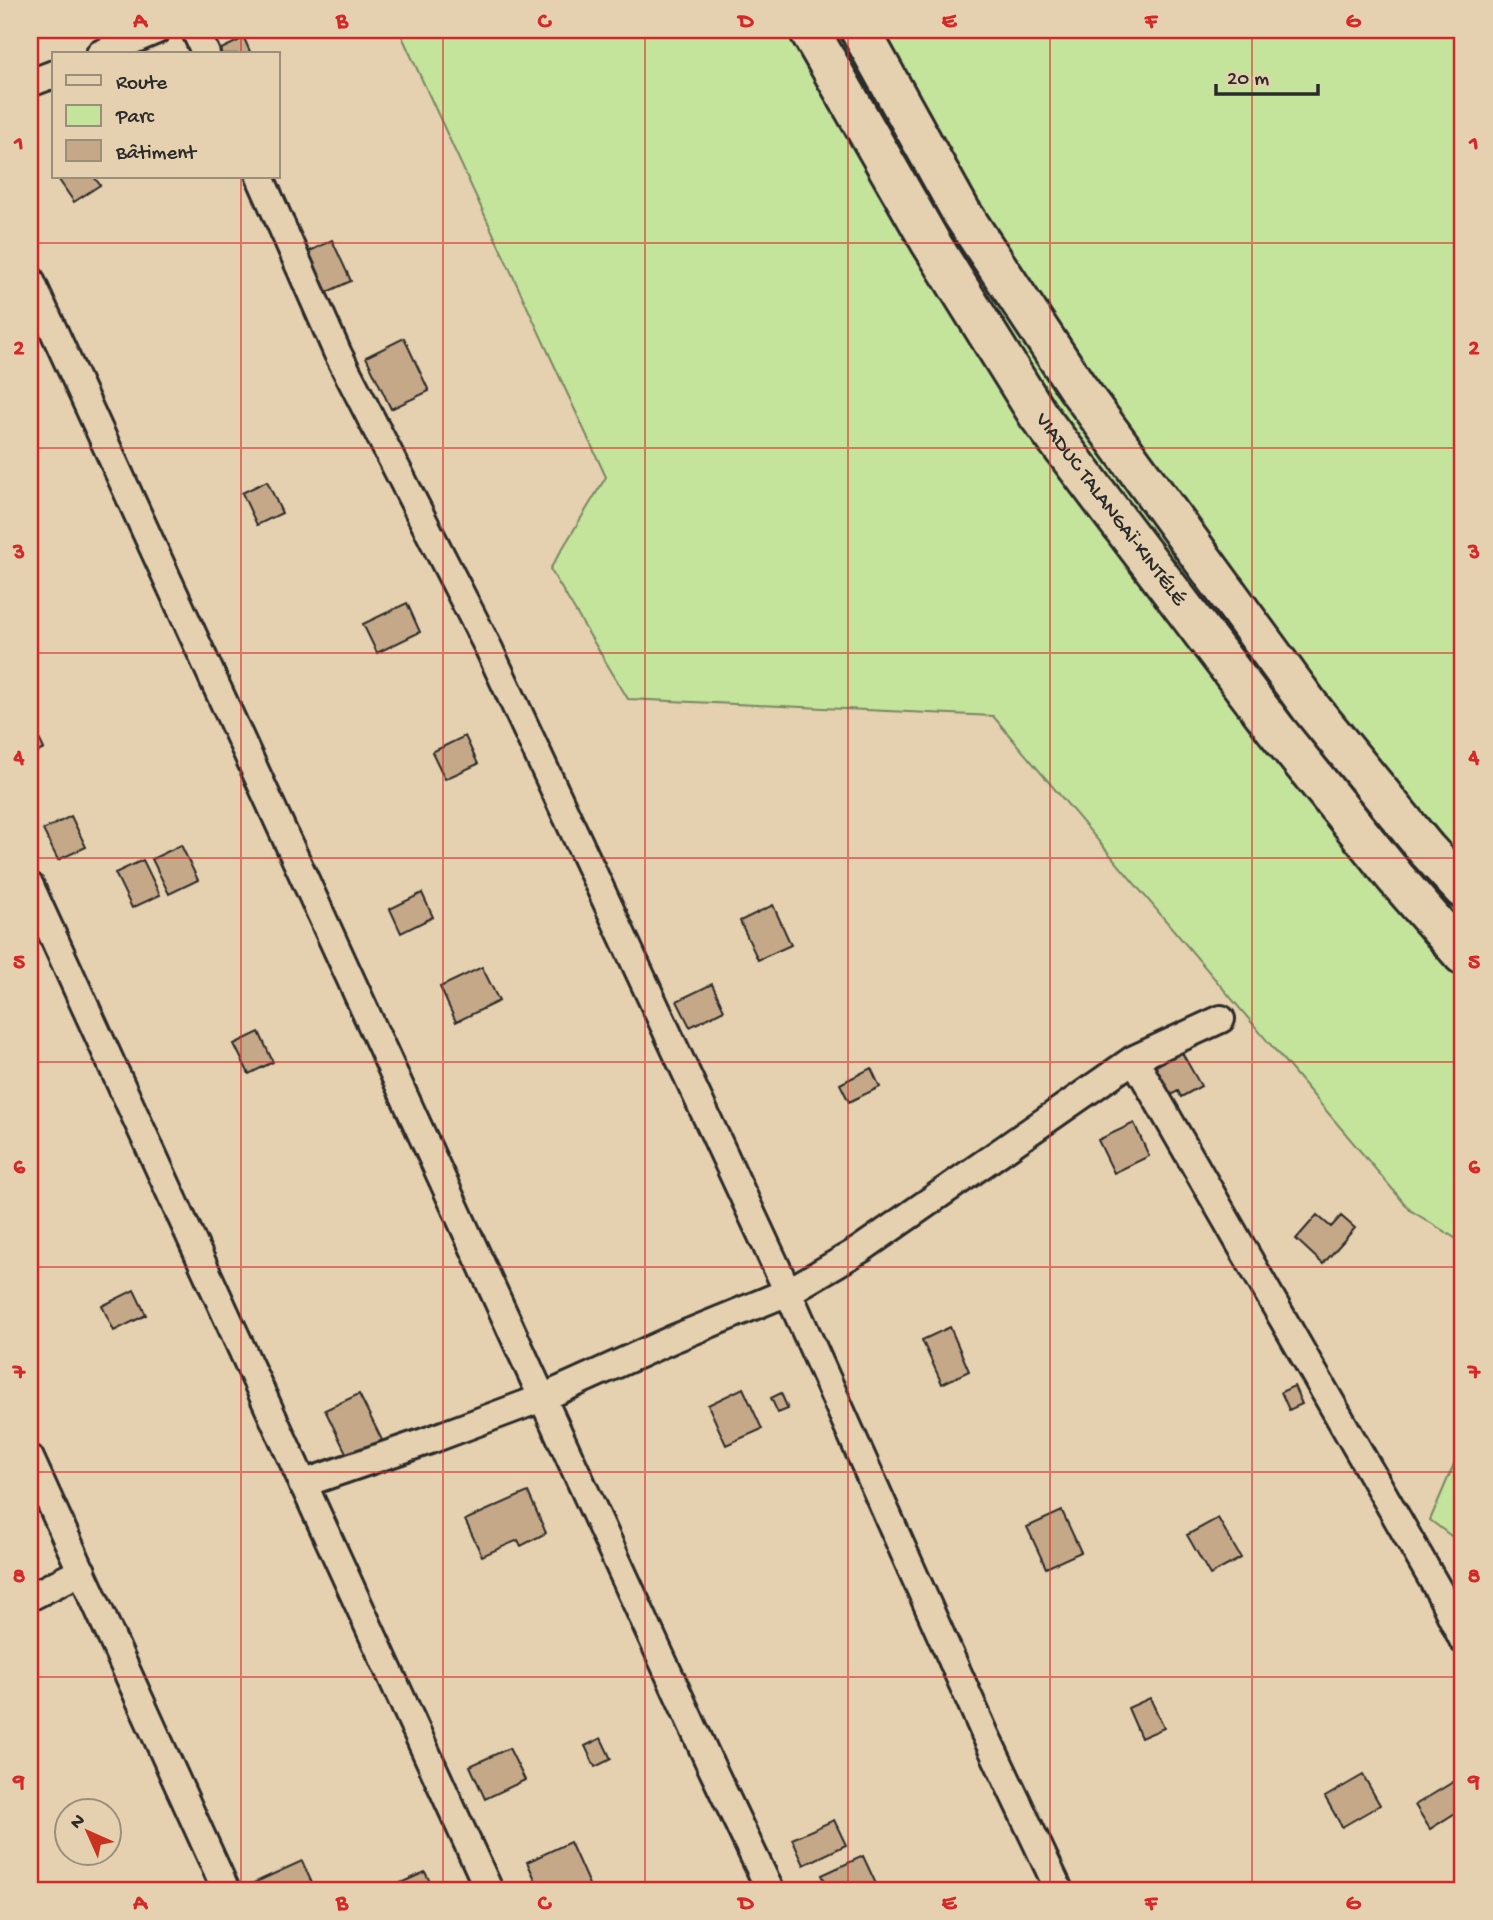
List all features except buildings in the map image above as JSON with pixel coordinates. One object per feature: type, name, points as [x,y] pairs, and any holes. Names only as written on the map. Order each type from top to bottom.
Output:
[{"type":"highway","name":"VIADUC TALANGAÏ-KINTÉLÉ","points":[[809,30],[931,243],[1038,415],[1276,730],[1395,877],[1463,955]]},
{"type":"highway","name":"VIADUC TALANGAÏ-KINTÉLÉ","points":[[860,30],[961,212],[1077,387],[1311,708],[1426,849],[1463,889]]},
{"type":"street","points":[[105,52],[157,30]]},
{"type":"street","points":[[195,30],[205,52]]},
{"type":"street","points":[[30,83],[52,75]]},
{"type":"street","points":[[260,178],[338,354],[489,649],[788,1292],[985,1734],[1059,1890]]},
{"type":"street","points":[[30,279],[770,1890]]},
{"type":"street","points":[[30,886],[489,1890]]},
{"type":"street","points":[[302,1484],[542,1398],[673,1339],[788,1292],[860,1249],[1134,1059],[1221,1019]]},
{"type":"street","points":[[1134,1059],[1440,1593],[1463,1640]]},
{"type":"street","points":[[30,1458],[226,1890]]},
{"type":"street","points":[[30,1597],[82,1571]]},
{"type":"green space","points":[[399,30],[1463,30],[1463,1243],[1410,1210],[993,716],[628,699],[550,569],[606,477]]},
{"type":"green space","points":[[1463,1443],[1463,1545],[1430,1520]]}]
